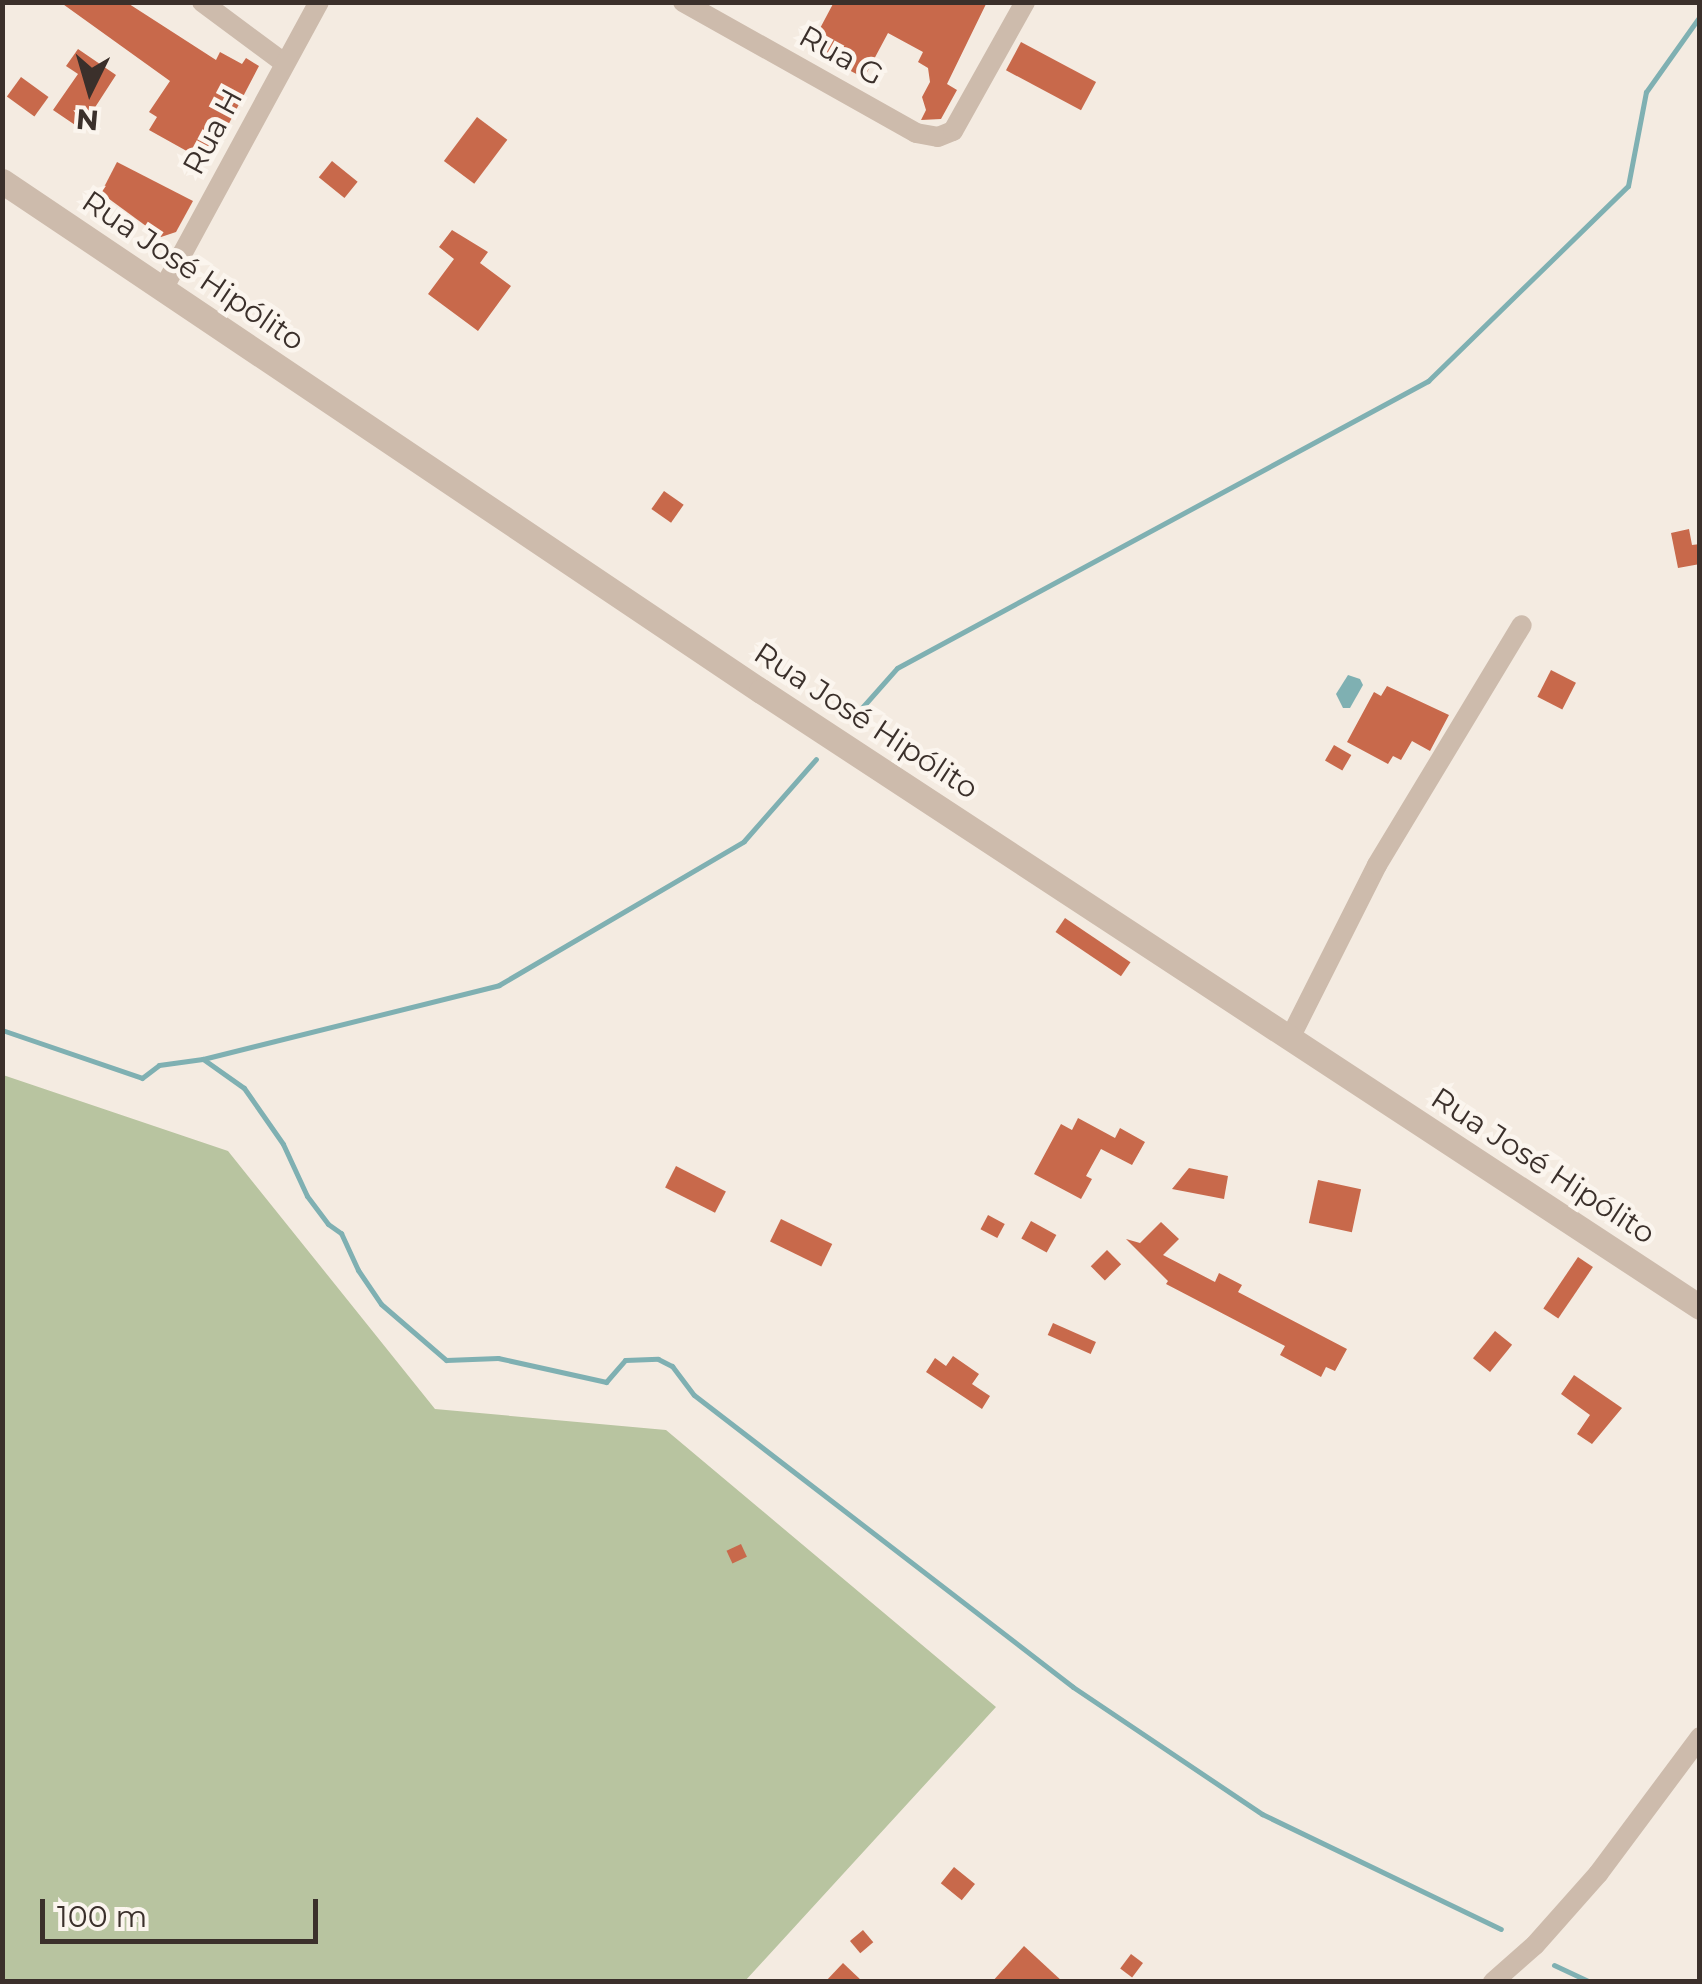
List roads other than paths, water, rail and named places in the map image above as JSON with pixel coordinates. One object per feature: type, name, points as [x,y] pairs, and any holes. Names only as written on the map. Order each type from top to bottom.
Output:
[{"type":"street","points":[[202,2],[284,63]]},
{"type":"street","name":"Rua H","points":[[162,291],[319,2]]},
{"type":"street","name":"Rua G","points":[[683,2],[916,133],[938,137],[953,131],[1025,2]]},
{"type":"street","name":"Rua José Hipólito","points":[[2,180],[162,291],[1700,1308]]},
{"type":"street","points":[[1290,1038],[1377,865],[1522,624]]},
{"type":"street","points":[[1493,1982],[1535,1945],[1598,1874],[1700,1737]]},
{"type":"water","points":[[1348,675],[1360,679],[1363,685],[1350,708],[1343,708],[1336,694]]},
{"type":"waterway","points":[[851,720],[897,668],[1428,381],[1628,186],[1646,92],[1700,16]]},
{"type":"waterway","points":[[2,1030],[142,1078],[159,1065],[203,1059],[499,985],[744,841],[816,759]]},
{"type":"waterway","points":[[203,1059],[244,1088],[283,1144],[307,1196],[328,1224],[341,1233],[358,1270],[381,1304],[446,1360],[498,1358],[606,1382],[625,1360],[658,1359],[672,1366],[694,1395],[1073,1687],[1262,1814],[1501,1929]]},
{"type":"waterway","points":[[1554,1965],[1590,1982]]}]
